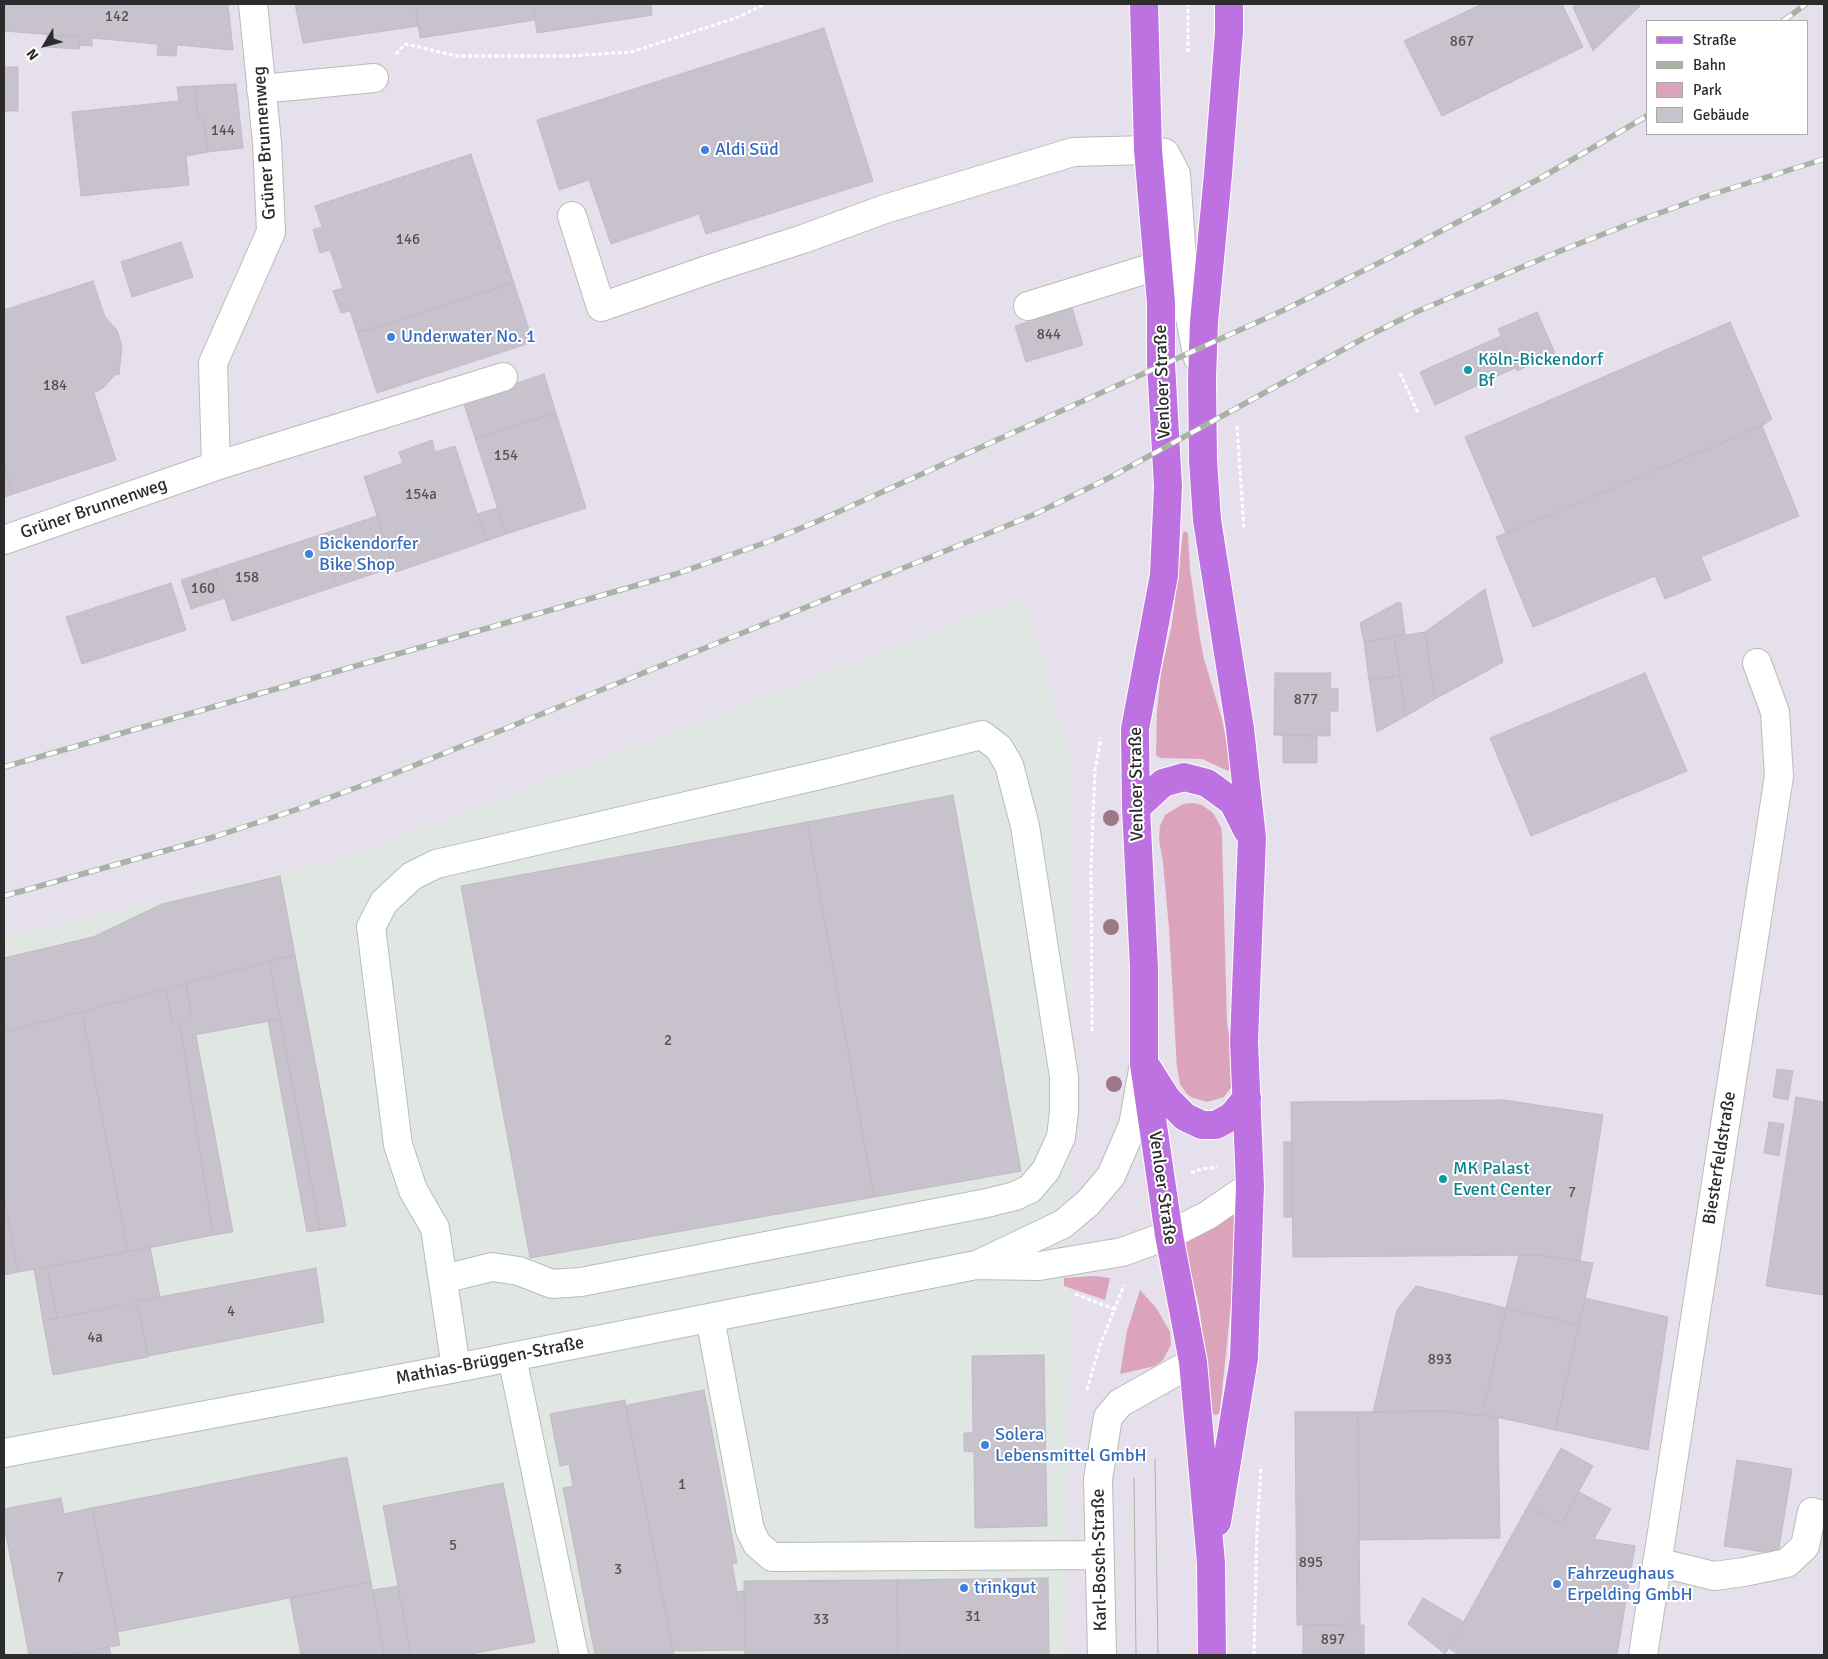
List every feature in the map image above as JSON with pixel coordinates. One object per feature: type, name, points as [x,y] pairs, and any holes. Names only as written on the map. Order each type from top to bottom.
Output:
[{"type":"main road","name":"Venloer Straße","points":[[1144,4],[1148,150],[1161,303],[1161,364],[1168,486],[1164,575],[1135,728],[1136,808],[1144,968],[1144,1064],[1168,1235],[1193,1362],[1210,1563],[1212,1655]]},
{"type":"main road","name":"Venloer Straße","points":[[1210,1563],[1244,1358],[1249,1175],[1244,1041],[1252,838],[1240,729],[1208,520],[1203,460],[1202,379],[1204,322],[1218,174],[1229,32],[1229,4]]},
{"type":"main road","points":[[1136,808],[1163,783],[1184,777],[1192,779],[1207,783],[1233,802],[1252,838]]},
{"type":"main road","points":[[1144,1064],[1167,1099],[1185,1118],[1202,1125],[1216,1125],[1232,1116],[1247,1098]]},
{"type":"street","name":"Grüner Brunnenweg","points":[[4,540],[216,466],[213,363],[271,232],[267,142],[253,4]]},
{"type":"street","points":[[262,89],[374,78]]},
{"type":"street","points":[[572,216],[601,307],[716,266],[803,239],[885,209],[1055,157],[1074,152],[1148,150],[1165,153],[1176,174],[1184,287],[1202,379]]},
{"type":"street","points":[[1028,306],[1157,266]]},
{"type":"street","points":[[216,466],[503,377]]},
{"type":"street","name":"Biesterfeldstraße","points":[[1643,1655],[1779,776],[1776,712],[1757,664]]},
{"type":"street","points":[[443,1279],[492,1267],[519,1271],[552,1284],[581,1282],[987,1203],[1015,1196],[1030,1189],[1046,1170],[1061,1137],[1064,1111],[1064,1076],[1025,826],[1009,765],[999,748],[982,735],[833,772],[436,864],[412,876],[384,902],[371,927],[398,1146],[412,1190],[435,1228],[456,1368]]},
{"type":"street","name":"Mathias-Brüggen-Straße","points":[[976,1265],[1063,1224],[1088,1203],[1111,1176],[1133,1125],[1144,1064]]},
{"type":"street","name":"Mathias-Brüggen-Straße","points":[[4,1453],[456,1368],[976,1265],[1039,1266],[1122,1252],[1168,1235],[1208,1215],[1249,1175]]},
{"type":"street","points":[[710,1318],[750,1530],[757,1544],[772,1557],[1100,1555]]},
{"type":"street","points":[[512,1356],[574,1655]]},
{"type":"street","name":"Karl-Bosch-Straße","points":[[1102,1655],[1098,1480],[1108,1418],[1120,1402],[1193,1362]]},
{"type":"street","points":[[1657,1562],[1714,1576],[1787,1563],[1805,1546],[1812,1512],[1824,1514]]},
{"type":"path","points":[[374,78],[405,44],[457,56],[570,56],[631,52],[736,18],[765,4]]},
{"type":"path","points":[[1188,4],[1188,52]]},
{"type":"path","points":[[1400,373],[1418,413]]},
{"type":"path","points":[[1092,1034],[1091,864],[1095,770],[1102,733]]},
{"type":"path","points":[[1162,1186],[1202,1169],[1249,1175]]},
{"type":"path","points":[[1254,1655],[1257,1530]]},
{"type":"shaded area","points":[[1024,597],[1074,770],[1066,1655],[4,1655],[4,937],[345,858]]},
{"type":"green space","points":[[1185,531],[1188,534],[1190,570],[1200,639],[1222,719],[1230,759],[1228,771],[1202,759],[1160,758],[1156,755],[1157,711],[1161,673],[1172,624],[1183,533]]},
{"type":"green space","points":[[1193,803],[1202,805],[1213,813],[1221,827],[1227,1024],[1234,1054],[1235,1082],[1224,1097],[1207,1102],[1187,1094],[1180,1084],[1177,1068],[1169,928],[1159,839],[1160,826],[1165,815],[1183,804]]},
{"type":"green space","points":[[1238,1206],[1240,1219],[1220,1410],[1219,1414],[1215,1415],[1211,1413],[1199,1306],[1183,1243]]},
{"type":"green space","points":[[1094,1276],[1110,1278],[1105,1300],[1064,1286],[1064,1278]]},
{"type":"green space","points":[[1140,1290],[1157,1309],[1170,1332],[1171,1345],[1163,1360],[1155,1366],[1120,1374],[1127,1331]]},
{"type":"building","points":[[4,4],[228,4],[233,50],[177,45],[176,56],[157,55],[158,44],[92,38],[92,46],[79,45],[80,37],[4,31]]},
{"type":"building","points":[[295,4],[415,4],[418,26],[303,43]]},
{"type":"building","points":[[415,4],[533,4],[535,20],[420,38]]},
{"type":"building","points":[[533,4],[651,4],[652,15],[537,33]]},
{"type":"building","points":[[1482,4],[1562,4],[1583,47],[1442,116],[1404,41]]},
{"type":"building","points":[[1577,4],[1642,4],[1593,51],[1573,7]]},
{"type":"building","name":"Aldi Süd","points":[[824,28],[873,181],[706,234],[699,214],[611,244],[589,180],[559,190],[537,120]]},
{"type":"building","points":[[47,34],[80,37],[79,49],[46,47]]},
{"type":"building","points":[[4,67],[18,67],[18,111],[4,111]]},
{"type":"building","points":[[236,84],[243,148],[208,152],[203,115],[198,116],[195,86]]},
{"type":"building","points":[[195,86],[198,116],[203,115],[208,152],[186,156],[189,185],[81,196],[72,112],[179,101],[177,87]]},
{"type":"building","points":[[471,154],[514,283],[357,332],[350,311],[341,313],[333,291],[343,288],[330,250],[320,253],[313,230],[322,227],[315,206]]},
{"type":"building","points":[[181,242],[193,277],[132,297],[121,262]]},
{"type":"building","points":[[93,281],[105,317],[117,330],[122,346],[119,375],[116,374],[103,388],[94,393],[116,460],[13,494],[4,465],[4,310]]},
{"type":"building","points":[[514,283],[533,342],[377,393],[357,332]]},
{"type":"building","points":[[1072,308],[1083,345],[1026,362],[1015,326]]},
{"type":"building","points":[[1537,312],[1555,353],[1517,371],[1498,329]]},
{"type":"building","points":[[1730,322],[1772,419],[1762,426],[1506,533],[1465,437]]},
{"type":"building","name":"Köln-Bickendorf Bf","points":[[1501,336],[1515,368],[1435,405],[1420,372]]},
{"type":"building","points":[[544,374],[556,413],[475,438],[463,401]]},
{"type":"building","points":[[556,413],[586,508],[506,534],[475,438]]},
{"type":"building","points":[[1762,426],[1799,516],[1701,557],[1711,580],[1665,599],[1655,576],[1533,627],[1496,537]]},
{"type":"building","points":[[432,440],[435,452],[455,446],[486,541],[396,572],[364,477],[403,463],[399,452]]},
{"type":"building","points":[[4,465],[13,494],[4,497]]},
{"type":"building","points":[[497,508],[506,534],[486,541],[477,514]]},
{"type":"building","points":[[377,516],[394,567],[337,586],[320,535]]},
{"type":"building","points":[[320,535],[337,586],[232,621],[215,569]]},
{"type":"building","points":[[215,569],[225,598],[191,609],[181,580]]},
{"type":"building","points":[[171,583],[186,630],[82,664],[66,617]]},
{"type":"building","points":[[1485,589],[1503,662],[1435,699],[1425,632]]},
{"type":"building","points":[[1397,603],[1401,603],[1405,635],[1364,642],[1360,623]]},
{"type":"building","points":[[1425,632],[1435,699],[1406,716],[1394,637]]},
{"type":"building","points":[[1394,637],[1400,676],[1369,680],[1364,642]]},
{"type":"building","points":[[1275,673],[1331,673],[1330,689],[1338,689],[1338,711],[1330,711],[1330,736],[1274,735]]},
{"type":"building","points":[[1645,673],[1687,771],[1531,836],[1490,738]]},
{"type":"building","points":[[1400,676],[1406,716],[1377,732],[1369,680]]},
{"type":"building","points":[[1283,735],[1317,736],[1317,763],[1283,763]]},
{"type":"building","points":[[953,795],[1021,1171],[874,1197],[807,822]]},
{"type":"building","points":[[807,822],[874,1197],[530,1258],[461,886]]},
{"type":"building","points":[[280,876],[295,955],[4,1032],[4,958],[93,937],[162,904]]},
{"type":"building","points":[[295,955],[346,1226],[320,1230],[269,961]]},
{"type":"building","points":[[269,961],[280,1019],[194,1035],[186,983]]},
{"type":"building","points":[[186,983],[233,1232],[213,1235],[179,1019],[172,1020],[166,988]]},
{"type":"building","points":[[166,988],[172,1020],[179,1019],[213,1235],[128,1252],[82,1012]]},
{"type":"building","points":[[82,1012],[128,1252],[18,1272],[4,1196],[4,1032]]},
{"type":"building","points":[[280,1019],[320,1230],[307,1232],[268,1021]]},
{"type":"building","points":[[1777,1069],[1793,1071],[1788,1100],[1773,1097]]},
{"type":"building","points":[[1796,1097],[1824,1102],[1824,1295],[1766,1286]]},
{"type":"building","name":"MK Palast Event Center","points":[[1504,1100],[1603,1115],[1580,1261],[1539,1255],[1293,1257],[1291,1102]]},
{"type":"building","points":[[1769,1122],[1784,1124],[1779,1156],[1764,1153]]},
{"type":"building","points":[[1284,1142],[1292,1142],[1293,1217],[1284,1217]]},
{"type":"building","points":[[4,1196],[18,1272],[4,1275]]},
{"type":"building","points":[[150,1247],[160,1297],[57,1318],[47,1267]]},
{"type":"building","points":[[1519,1255],[1539,1255],[1593,1263],[1579,1325],[1506,1308]]},
{"type":"building","points":[[47,1267],[57,1318],[43,1321],[34,1269]]},
{"type":"building","points":[[316,1268],[324,1322],[148,1356],[137,1301]]},
{"type":"building","points":[[1416,1286],[1506,1308],[1482,1416],[1443,1411],[1373,1412],[1397,1310]]},
{"type":"building","points":[[1585,1298],[1668,1317],[1648,1450],[1555,1430]]},
{"type":"building","points":[[137,1303],[148,1357],[53,1375],[43,1321]]},
{"type":"building","points":[[1506,1308],[1579,1325],[1555,1430],[1482,1414]]},
{"type":"building","points":[[1044,1355],[1047,1526],[975,1528],[974,1452],[964,1451],[964,1433],[973,1433],[972,1356]]},
{"type":"building","points":[[704,1390],[737,1563],[732,1564],[737,1592],[744,1591],[745,1650],[673,1651],[626,1407],[628,1405]]},
{"type":"building","points":[[625,1400],[674,1655],[595,1655],[563,1488],[573,1486],[569,1464],[560,1466],[550,1414]]},
{"type":"building","points":[[1443,1411],[1482,1416],[1482,1414],[1498,1418],[1500,1538],[1359,1540],[1358,1412]]},
{"type":"building","points":[[1295,1412],[1358,1412],[1360,1624],[1297,1625]]},
{"type":"building","points":[[1561,1448],[1593,1466],[1561,1524],[1528,1506]]},
{"type":"building","points":[[347,1457],[371,1582],[117,1632],[92,1508]]},
{"type":"building","points":[[1737,1460],[1792,1469],[1778,1554],[1724,1546]]},
{"type":"building","points":[[503,1483],[535,1642],[465,1655],[411,1655],[383,1506]]},
{"type":"building","name":"Fahrzeughaus Erpelding GmbH","points":[[1579,1492],[1611,1509],[1594,1539],[1635,1546],[1617,1655],[1458,1655],[1449,1648],[1528,1506],[1561,1524]]},
{"type":"building","points":[[61,1498],[64,1514],[92,1508],[120,1645],[67,1655],[29,1655],[4,1524],[4,1509]]},
{"type":"building","points":[[1048,1578],[1049,1655],[898,1655],[897,1580]]},
{"type":"building","points":[[897,1580],[898,1655],[745,1655],[744,1581]]},
{"type":"building","points":[[371,1582],[384,1655],[301,1655],[290,1598]]},
{"type":"building","points":[[398,1586],[411,1655],[384,1655],[373,1590]]},
{"type":"building","points":[[1423,1598],[1464,1622],[1445,1654],[1408,1624]]},
{"type":"building","points":[[1303,1625],[1364,1625],[1364,1655],[1303,1655]]},
{"type":"building","points":[[109,1647],[111,1655],[76,1655],[76,1654]]},
{"type":"tram line","points":[[1155,1459],[1158,1655]]},
{"type":"tram line","points":[[1134,1478],[1136,1655]]},
{"type":"railway","points":[[1784,20],[1806,4]]},
{"type":"railway","points":[[4,767],[676,574],[770,541],[1284,310],[1405,250],[1539,179],[1646,117]]},
{"type":"railway","points":[[4,896],[214,837],[304,807],[388,776],[933,556],[1033,515],[1109,478],[1368,336],[1416,312],[1560,251],[1637,221],[1710,195],[1824,159]]},
{"type":"place","name":"Aldi Süd","points":[[705,150]]},
{"type":"place","name":"Underwater No. 1","points":[[391,337]]},
{"type":"place","name":"Köln-Bickendorf Bf","points":[[1468,370]]},
{"type":"place","name":"Bickendorfer Bike Shop","points":[[309,554]]},
{"type":"place","name":"MK Palast Event Center","points":[[1443,1179]]},
{"type":"place","name":"Solera Lebensmittel GmbH","points":[[985,1445]]},
{"type":"place","name":"Fahrzeughaus Erpelding GmbH","points":[[1557,1584]]},
{"type":"place","name":"trinkgut","points":[[964,1588]]}]
